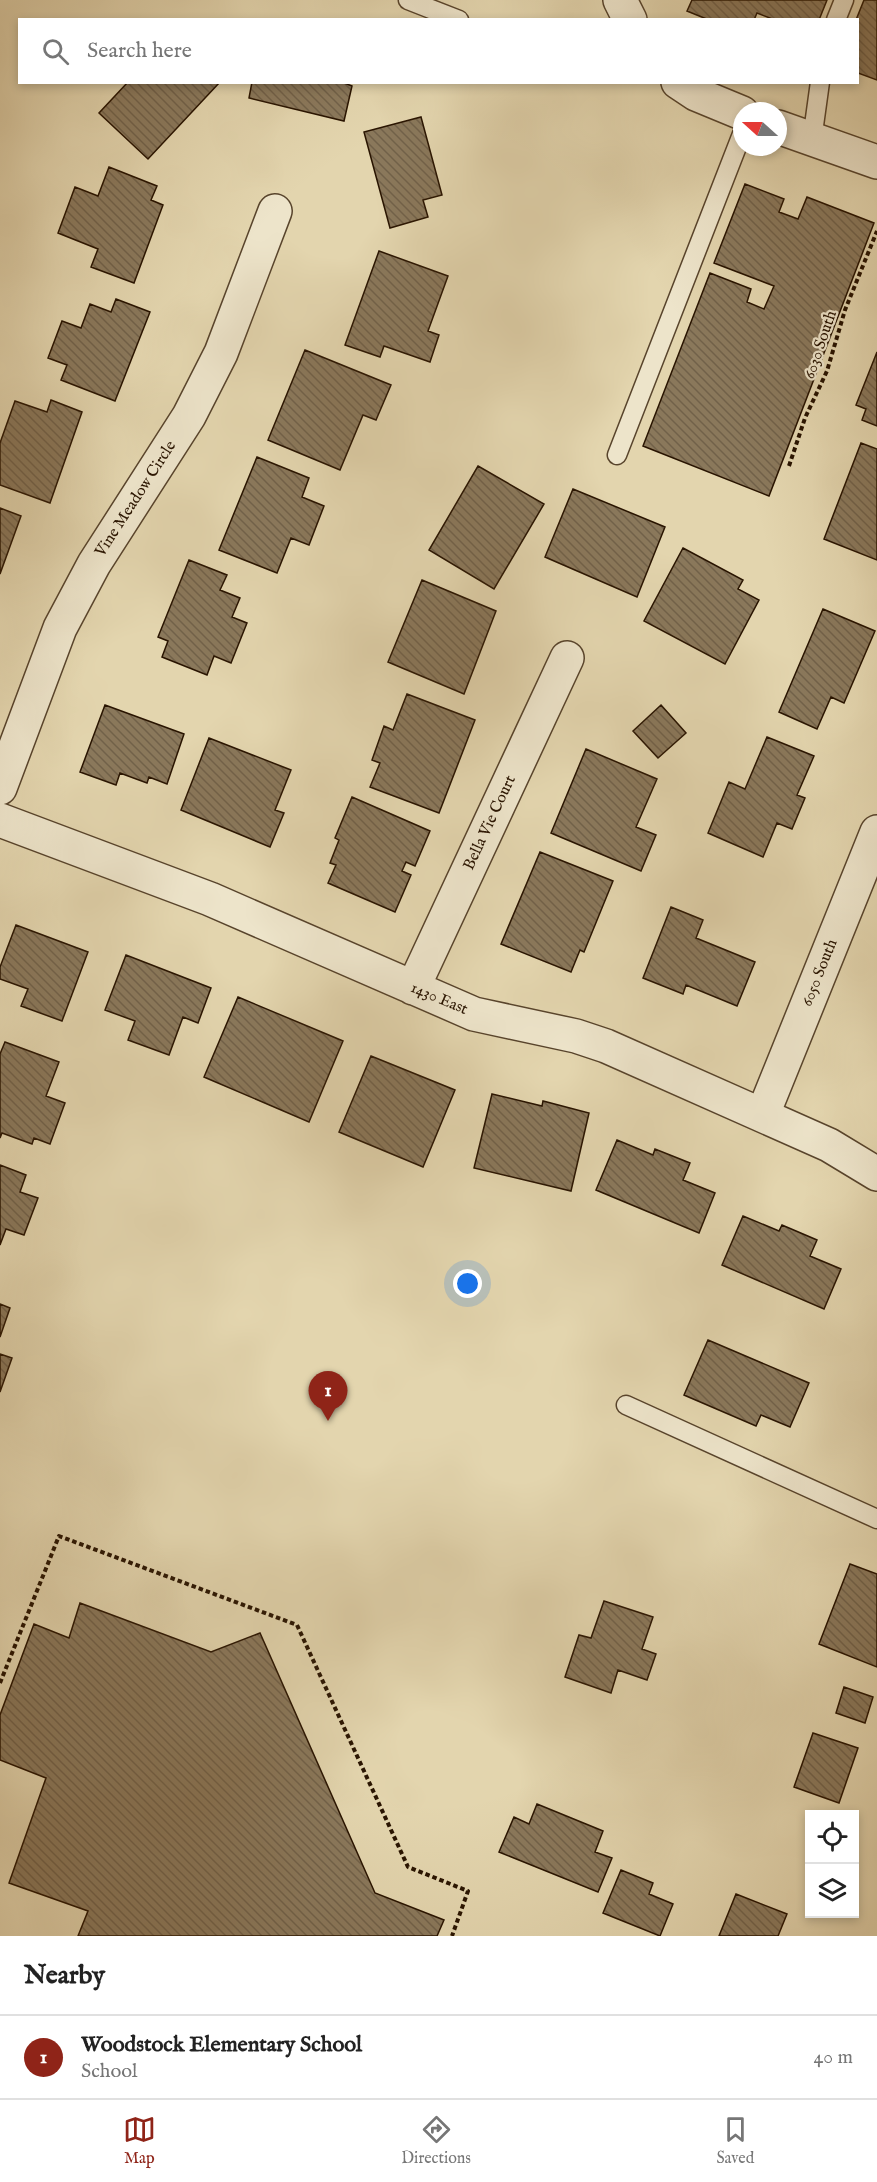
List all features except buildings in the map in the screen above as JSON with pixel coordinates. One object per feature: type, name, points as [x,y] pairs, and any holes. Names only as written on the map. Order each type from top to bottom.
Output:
[{"type":"street","points":[[620,0],[629,18]]},
{"type":"street","points":[[681,84],[696,94],[733,109]]},
{"type":"street","points":[[787,130],[877,162]]},
{"type":"street","name":"Vine Meadow Circle","points":[[0,788],[60,628],[94,564],[189,416],[221,353],[275,211]]},
{"type":"street","name":"Bella Vie Court","points":[[413,988],[567,658]]},
{"type":"street","name":"1430 East","points":[[0,820],[210,899],[474,1014],[576,1036],[606,1046],[830,1145],[877,1174]]},
{"type":"street","name":"6050 South","points":[[763,1114],[877,832]]},
{"type":"lane","points":[[408,0],[454,18]]},
{"type":"lane","points":[[837,18],[844,0]]},
{"type":"lane","points":[[812,140],[820,84]]},
{"type":"lane","points":[[617,455],[733,156]]},
{"type":"lane","points":[[626,1406],[877,1519]]},
{"type":"path","name":"6030 South","points":[[789,466],[801,427],[827,371],[845,310],[877,231]]},
{"type":"path","points":[[0,1683],[58,1536],[297,1625],[408,1867],[468,1891],[452,1936]]},
{"type":"place","name":"Woodstock Elementary School","points":[[328,1421]]}]
